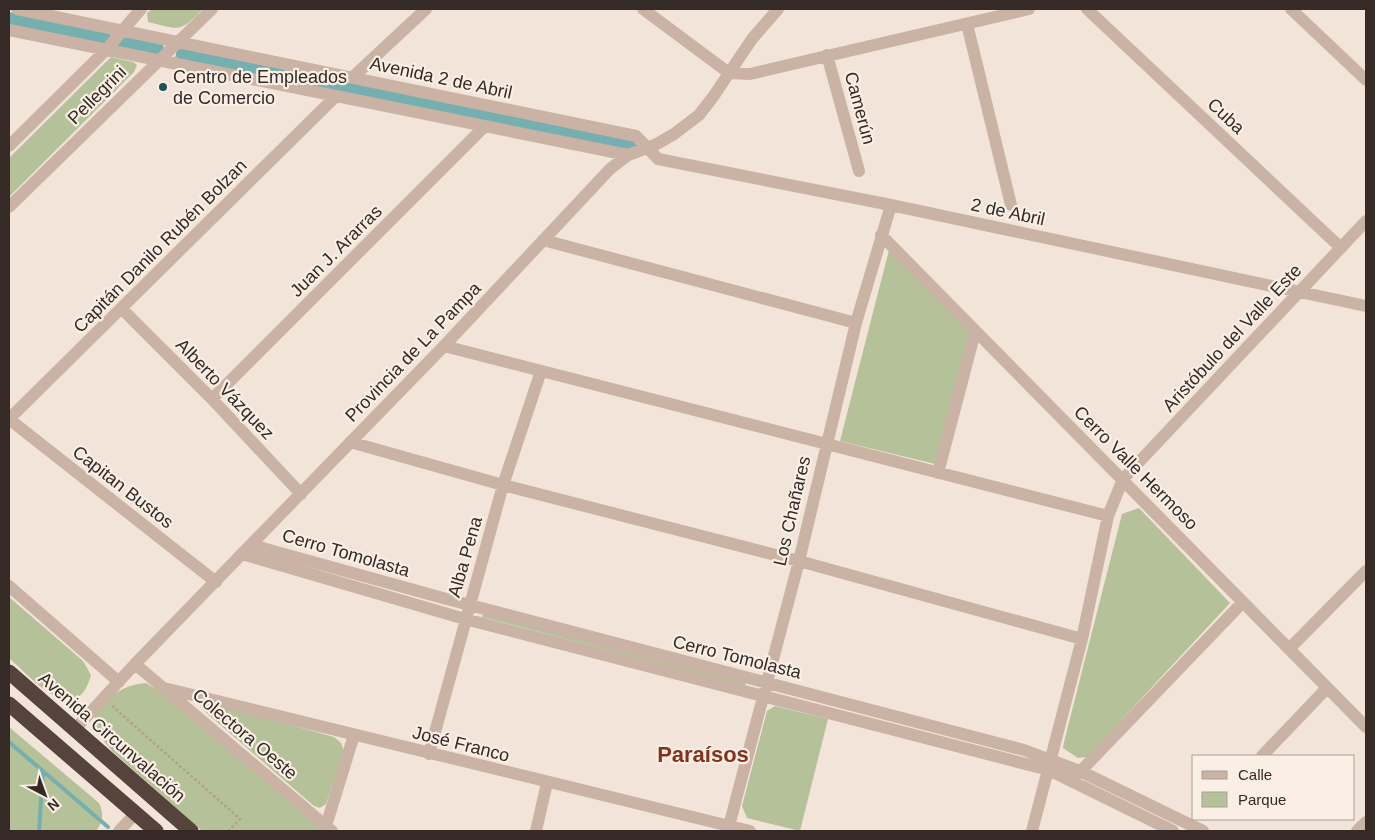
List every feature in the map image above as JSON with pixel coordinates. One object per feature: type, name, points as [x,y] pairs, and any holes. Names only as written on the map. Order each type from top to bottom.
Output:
[{"type":"highway","name":"Avenida Circunvalación","points":[[9,672],[191,831]]},
{"type":"highway","points":[[9,704],[156,831]]},
{"type":"street","name":"Avenida 2 de Abril","points":[[18,9],[636,136],[647,148]]},
{"type":"street","name":"Pellegrini","points":[[9,146],[106,50],[141,9]]},
{"type":"street","name":"Pellegrini","points":[[9,207],[156,61],[212,9]]},
{"type":"street","points":[[352,77],[426,9]]},
{"type":"street","points":[[643,9],[729,73],[750,74],[1029,9]]},
{"type":"street","name":"Provincia de La Pampa","points":[[75,729],[135,664],[444,346],[610,169],[628,155],[647,148],[674,134],[698,115],[752,39],[778,9]]},
{"type":"street","name":"Cuba","points":[[1087,9],[1341,248]]},
{"type":"street","points":[[1291,9],[1366,80]]},
{"type":"street","points":[[967,24],[1011,205]]},
{"type":"street","points":[[9,30],[628,155]]},
{"type":"street","name":"Camerún","points":[[827,55],[859,171]]},
{"type":"street","name":"Capitán Danilo Rubén Bolzan","points":[[9,419],[335,97]]},
{"type":"street","name":"Juan J. Ararras","points":[[212,399],[484,127]]},
{"type":"street","name":"2 de Abril","points":[[647,148],[658,159],[891,205],[1366,306]]},
{"type":"street","name":"Los Chañares","points":[[729,826],[799,561],[856,323],[891,205]]},
{"type":"street","name":"Aristóbulo del Valle Este","points":[[1032,831],[1082,639],[1108,516],[1124,479],[1366,222]]},
{"type":"street","name":"Cerro Valle Hermoso","points":[[881,235],[975,332],[1124,479],[1366,727]]},
{"type":"street","points":[[543,240],[856,323]]},
{"type":"street","name":"Alberto Vázquez","points":[[122,309],[212,399],[302,494]]},
{"type":"street","points":[[938,473],[975,332]]},
{"type":"street","points":[[444,346],[1108,516]]},
{"type":"street","name":"Alba Pena","points":[[429,754],[465,619],[504,485],[541,371]]},
{"type":"street","name":"Capitan Bustos","points":[[9,419],[216,582]]},
{"type":"street","points":[[350,442],[504,485],[799,561],[1082,639]]},
{"type":"street","name":"Cerro Tomolasta","points":[[251,545],[469,605],[1014,748],[1050,765],[1071,781],[1173,831]]},
{"type":"street","name":"Cerro Tomolasta","points":[[242,554],[465,619],[763,696],[1080,771],[1197,827]]},
{"type":"street","points":[[1289,649],[1366,571]]},
{"type":"street","points":[[9,586],[119,682]]},
{"type":"street","points":[[1071,781],[1243,602]]},
{"type":"street","name":"Colectora Oeste","points":[[135,664],[329,829]]},
{"type":"street","name":"José Franco","points":[[164,688],[750,831]]},
{"type":"street","points":[[1263,755],[1327,688]]},
{"type":"street","points":[[329,829],[354,735]]},
{"type":"street","points":[[536,831],[547,783]]},
{"type":"street","points":[[119,831],[136,814]]},
{"type":"street","points":[[1357,831],[1366,822]]},
{"type":"path","points":[[104,698],[240,819],[228,831]]},
{"type":"green space","points":[[152,9],[203,9],[184,26],[174,28],[148,22],[147,13]]},
{"type":"green space","points":[[9,15],[108,36],[101,43],[9,24]]},
{"type":"green space","points":[[128,37],[163,45],[154,53],[120,46]]},
{"type":"green space","points":[[183,48],[633,139],[630,149],[173,58]]},
{"type":"green space","points":[[111,57],[133,62],[137,65],[134,72],[9,197],[9,158]]},
{"type":"green space","points":[[889,250],[970,331],[935,464],[840,441]]},
{"type":"green space","points":[[1139,508],[1230,603],[1087,757],[1078,758],[1063,748],[1064,742],[1122,514]]},
{"type":"green space","points":[[9,597],[83,661],[91,675],[84,691],[75,699],[65,700],[53,695],[29,677],[9,658]]},
{"type":"green space","points":[[483,614],[746,682],[745,686],[482,617]]},
{"type":"green space","points":[[146,683],[162,693],[324,831],[202,831],[112,751],[98,734],[94,714],[111,697],[123,689]]},
{"type":"green space","points":[[205,701],[334,737],[341,743],[344,751],[326,804],[320,808],[314,806],[203,710],[200,704]]},
{"type":"green space","points":[[775,706],[828,719],[800,831],[747,818],[742,806],[767,711]]},
{"type":"green space","points":[[9,727],[99,803],[102,810],[102,818],[96,831],[9,831]]},
{"type":"waterway","points":[[9,19],[105,38]]},
{"type":"waterway","points":[[123,41],[157,49]]},
{"type":"waterway","points":[[183,54],[632,146]]},
{"type":"waterway","points":[[9,742],[108,827]]},
{"type":"waterway","points":[[39,831],[43,771]]},
{"type":"place","name":"Centro de Empleados de Comercio","points":[[163,87]]},
{"type":"district","name":"Paraísos","points":[[703,754]]}]
